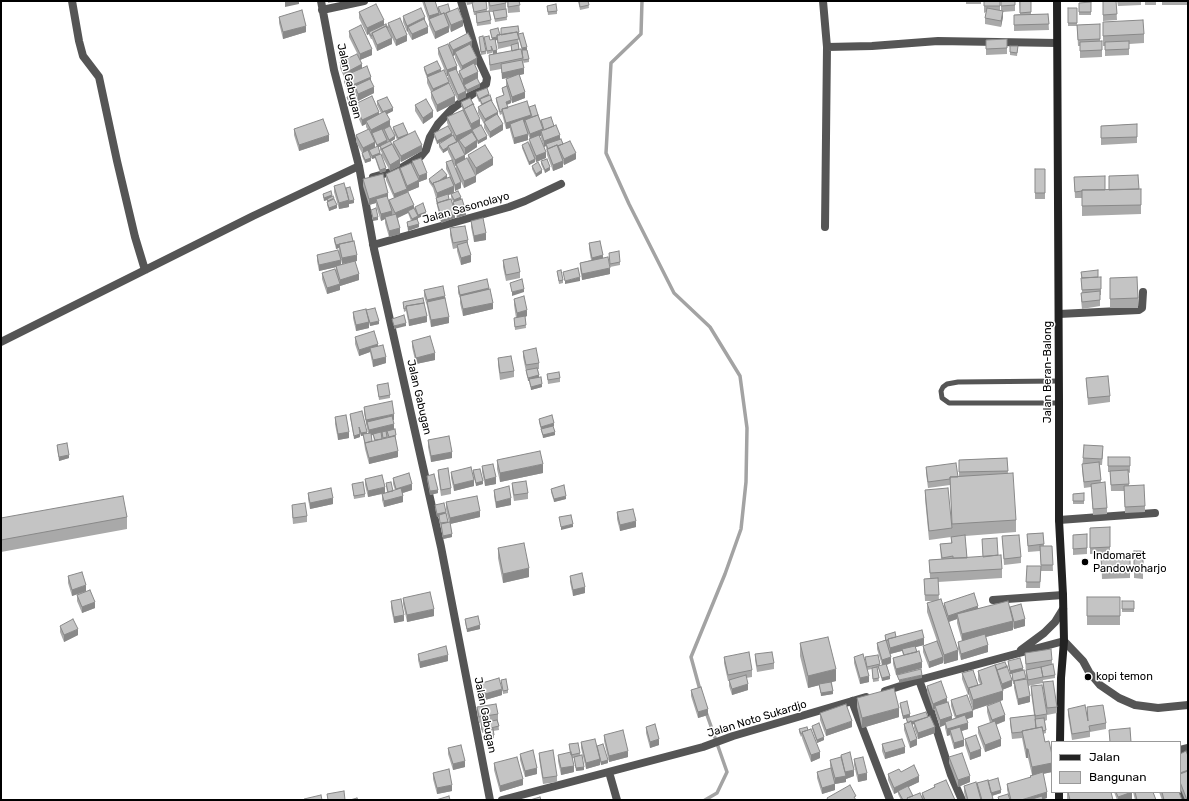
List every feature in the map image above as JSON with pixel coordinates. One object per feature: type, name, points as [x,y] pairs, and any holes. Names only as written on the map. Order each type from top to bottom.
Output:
[{"type":"main road","name":"Jalan Beran-Balong","points":[[1057,1],[1060,403],[1059,520],[1064,641],[1061,678],[1060,741]]},
{"type":"street","points":[[72,1],[78,41],[83,56],[99,77],[135,237],[145,270]]},
{"type":"street","name":"Jalan Gabugan","points":[[320,1],[334,70],[358,166],[441,547],[490,800]]},
{"type":"street","points":[[322,10],[364,1]]},
{"type":"street","points":[[361,180],[391,173],[421,156],[426,150],[430,137],[438,124],[452,109],[486,84],[487,78],[477,56],[461,1]]},
{"type":"street","points":[[822,1],[827,48],[824,227]]},
{"type":"street","points":[[827,48],[938,41],[1057,42]]},
{"type":"street","points":[[1,342],[253,216],[358,166]]},
{"type":"street","name":"Jalan Sasonolayo","points":[[374,245],[509,207],[561,184]]},
{"type":"street","points":[[1059,314],[1139,310],[1142,308],[1143,292]]},
{"type":"street","points":[[1059,520],[1155,514]]},
{"type":"street","points":[[993,600],[1063,595]]},
{"type":"street","name":"Jalan Noto Sukardjo","points":[[1017,653],[1044,633],[1055,622],[1063,609]]},
{"type":"street","points":[[1064,641],[1083,661],[1089,672],[1100,685],[1119,698],[1135,706],[1158,708],[1188,705]]},
{"type":"street","name":"Jalan Noto Sukardjo","points":[[502,800],[703,747],[733,736],[919,680],[1064,641]]},
{"type":"street","points":[[919,680],[951,774],[962,800]]},
{"type":"street","points":[[852,701],[890,800]]},
{"type":"street","points":[[610,772],[617,800]]},
{"type":"lane","points":[[1059,381],[958,382],[947,384],[941,391],[942,398],[949,403],[1060,403]]},
{"type":"building","points":[[424,1],[435,1],[439,13],[429,16]]},
{"type":"building","points":[[486,1],[487,9],[474,12],[472,2]]},
{"type":"building","points":[[489,1],[506,1],[506,3],[490,6]]},
{"type":"building","points":[[508,1],[519,1],[520,5],[508,7]]},
{"type":"building","points":[[579,1],[588,1],[589,5],[580,7]]},
{"type":"building","points":[[984,1],[1000,1],[1000,6],[984,6]]},
{"type":"building","points":[[1001,1],[1015,1],[1015,5],[1001,6]]},
{"type":"building","points":[[1020,1],[1031,1],[1031,12],[1020,13]]},
{"type":"building","points":[[1103,1],[1116,1],[1117,14],[1103,15]]},
{"type":"building","points":[[1091,2],[1091,12],[1079,12],[1079,3]]},
{"type":"building","points":[[376,4],[384,20],[367,28],[359,12]]},
{"type":"building","points":[[448,4],[450,11],[441,14],[438,7]]},
{"type":"building","points":[[556,4],[557,11],[548,12],[547,6]]},
{"type":"building","points":[[421,8],[425,17],[407,26],[403,16]]},
{"type":"building","points":[[458,8],[463,20],[451,25],[446,13]]},
{"type":"building","points":[[987,8],[1003,11],[1001,21],[985,18]]},
{"type":"building","points":[[1068,8],[1077,8],[1077,23],[1068,23]]},
{"type":"building","points":[[506,9],[507,17],[495,19],[493,11]]},
{"type":"building","points":[[302,10],[306,26],[283,32],[279,17]]},
{"type":"building","points":[[489,11],[491,20],[477,23],[476,13]]},
{"type":"building","points":[[444,13],[449,26],[435,32],[429,19]]},
{"type":"building","points":[[1048,14],[1049,24],[1014,25],[1014,15]]},
{"type":"building","points":[[400,18],[407,35],[396,40],[388,23]]},
{"type":"building","points":[[424,19],[428,27],[412,34],[408,27]]},
{"type":"building","points":[[1143,20],[1144,34],[1103,36],[1103,22]]},
{"type":"building","points":[[386,24],[388,28],[386,26],[372,33],[371,36],[369,32]]},
{"type":"building","points":[[1100,24],[1100,39],[1078,40],[1077,25]]},
{"type":"building","points":[[361,25],[372,49],[360,54],[349,31]]},
{"type":"building","points":[[386,26],[392,38],[377,45],[372,33]]},
{"type":"building","points":[[518,26],[519,32],[501,35],[501,28]]},
{"type":"building","points":[[498,28],[500,35],[492,38],[490,30]]},
{"type":"building","points":[[517,32],[519,39],[498,43],[497,35]]},
{"type":"building","points":[[468,33],[472,41],[453,50],[449,43]]},
{"type":"building","points":[[523,33],[527,47],[522,48],[518,34]]},
{"type":"building","points":[[483,36],[486,51],[481,52],[479,37]]},
{"type":"building","points":[[489,36],[490,40],[495,39],[497,50],[493,51],[491,46],[492,50],[487,51],[484,37]]},
{"type":"building","points":[[1007,39],[1007,48],[986,49],[986,40]]},
{"type":"building","points":[[1102,41],[1102,50],[1080,51],[1080,42]]},
{"type":"building","points":[[1129,41],[1129,49],[1105,50],[1105,42]]},
{"type":"building","points":[[518,43],[519,49],[512,51],[511,45]]},
{"type":"building","points":[[448,44],[457,66],[447,70],[438,48]]},
{"type":"building","points":[[470,44],[477,58],[462,66],[455,52]]},
{"type":"building","points":[[1010,46],[1018,46],[1017,53],[1010,52]]},
{"type":"building","points":[[521,49],[523,58],[490,65],[489,55]]},
{"type":"building","points":[[522,50],[527,50],[529,59],[523,60]]},
{"type":"building","points":[[357,54],[362,64],[345,73],[340,62]]},
{"type":"building","points":[[522,60],[524,68],[502,73],[501,64]]},
{"type":"building","points":[[437,61],[441,69],[427,75],[424,67]]},
{"type":"building","points":[[474,63],[478,72],[463,79],[459,71]]},
{"type":"building","points":[[367,66],[371,77],[348,87],[344,76]]},
{"type":"building","points":[[456,69],[466,91],[458,95],[448,72]]},
{"type":"building","points":[[444,70],[449,82],[433,89],[427,77]]},
{"type":"building","points":[[519,74],[525,92],[512,97],[506,79]]},
{"type":"building","points":[[477,78],[480,84],[467,90],[464,85]]},
{"type":"building","points":[[370,79],[374,87],[358,94],[355,86]]},
{"type":"building","points":[[449,83],[455,96],[437,105],[431,92]]},
{"type":"building","points":[[507,86],[511,100],[506,102],[508,108],[502,109],[500,112],[496,98],[504,95],[502,88]]},
{"type":"building","points":[[487,88],[489,94],[479,99],[476,92]]},
{"type":"building","points":[[354,94],[356,100],[349,102],[347,97]]},
{"type":"building","points":[[490,95],[492,101],[491,100],[482,104],[480,99]]},
{"type":"building","points":[[372,96],[379,112],[362,120],[355,104]]},
{"type":"building","points":[[387,97],[393,108],[383,112],[377,101]]},
{"type":"building","points":[[470,98],[474,105],[473,104],[464,109],[461,102]]},
{"type":"building","points":[[426,99],[433,111],[423,118],[415,105]]},
{"type":"building","points":[[491,100],[498,112],[485,119],[478,107]]},
{"type":"building","points":[[527,101],[531,115],[506,123],[502,109]]},
{"type":"building","points":[[473,104],[480,119],[471,124],[464,109]]},
{"type":"building","points":[[535,105],[538,115],[532,117],[529,107]]},
{"type":"building","points":[[463,110],[472,129],[456,136],[447,117]]},
{"type":"building","points":[[385,111],[390,120],[371,130],[366,121]]},
{"type":"building","points":[[497,114],[503,124],[490,132],[484,122]]},
{"type":"building","points":[[538,115],[543,129],[530,134],[525,120]]},
{"type":"building","points":[[551,117],[554,126],[544,130],[541,120]]},
{"type":"building","points":[[323,119],[329,135],[299,145],[294,129]]},
{"type":"building","points":[[523,119],[528,134],[514,138],[510,124]]},
{"type":"building","points":[[403,123],[408,134],[398,138],[393,127]]},
{"type":"building","points":[[1137,124],[1137,137],[1101,138],[1101,126]]},
{"type":"building","points":[[481,125],[487,136],[478,141],[472,130]]},
{"type":"building","points":[[556,125],[560,135],[544,141],[541,131]]},
{"type":"building","points":[[390,126],[395,136],[389,140],[384,129]]},
{"type":"building","points":[[448,126],[452,133],[437,141],[434,133]]},
{"type":"building","points":[[369,129],[375,142],[363,148],[356,135]]},
{"type":"building","points":[[382,129],[387,140],[377,145],[372,133]]},
{"type":"building","points":[[415,131],[422,145],[401,156],[393,142]]},
{"type":"building","points":[[472,132],[477,140],[465,148],[459,140]]},
{"type":"building","points":[[453,135],[457,142],[443,150],[439,144]]},
{"type":"building","points":[[539,135],[546,152],[536,156],[529,139]]},
{"type":"building","points":[[561,139],[563,144],[548,149],[546,144]]},
{"type":"building","points":[[390,141],[392,144],[382,150],[380,146]]},
{"type":"building","points":[[458,141],[465,155],[455,160],[448,146]]},
{"type":"building","points":[[570,141],[576,153],[564,159],[558,146]]},
{"type":"building","points":[[528,142],[535,159],[529,162],[522,145]]},
{"type":"building","points":[[392,144],[400,159],[390,165],[382,149]]},
{"type":"building","points":[[485,145],[493,158],[476,168],[468,155]]},
{"type":"building","points":[[557,145],[563,161],[553,165],[547,149]]},
{"type":"building","points":[[378,146],[380,153],[372,156],[369,150]]},
{"type":"building","points":[[368,150],[371,158],[365,160],[362,153]]},
{"type":"building","points":[[381,154],[386,168],[380,170],[375,156]]},
{"type":"building","points":[[421,158],[427,173],[419,176],[412,161]]},
{"type":"building","points":[[467,158],[476,176],[464,181],[456,164]]},
{"type":"building","points":[[547,159],[550,167],[545,170],[541,161]]},
{"type":"building","points":[[452,160],[461,182],[455,185],[446,162]]},
{"type":"building","points":[[538,162],[542,170],[536,174],[532,166]]},
{"type":"building","points":[[411,163],[419,180],[407,186],[400,168]]},
{"type":"building","points":[[399,168],[407,189],[394,194],[386,174]]},
{"type":"building","points":[[442,169],[447,175],[439,181],[433,183],[433,185],[429,179]]},
{"type":"building","points":[[1035,169],[1045,169],[1045,193],[1035,193]]},
{"type":"building","points":[[383,174],[388,193],[369,199],[363,179]]},
{"type":"building","points":[[1138,175],[1139,189],[1109,190],[1109,176]]},
{"type":"building","points":[[1105,176],[1105,190],[1082,190],[1075,192],[1074,177]]},
{"type":"building","points":[[450,177],[454,186],[437,193],[433,183]]},
{"type":"building","points":[[344,183],[349,200],[339,203],[334,186]]},
{"type":"building","points":[[350,187],[354,200],[349,201],[346,188]]},
{"type":"building","points":[[1141,189],[1141,205],[1082,206],[1082,190]]},
{"type":"building","points":[[331,191],[332,195],[324,198],[323,194]]},
{"type":"building","points":[[458,191],[461,197],[454,200],[451,194]]},
{"type":"building","points":[[408,192],[414,205],[395,213],[389,200]]},
{"type":"building","points":[[448,194],[449,199],[438,203],[436,198]]},
{"type":"building","points":[[333,196],[334,198],[328,201],[327,199]]},
{"type":"building","points":[[387,196],[392,211],[381,214],[376,199]]},
{"type":"building","points":[[334,199],[337,205],[329,208],[327,202]]},
{"type":"building","points":[[451,199],[455,212],[441,216],[437,203]]},
{"type":"building","points":[[462,199],[466,212],[457,215],[453,202]]},
{"type":"building","points":[[423,203],[426,212],[418,215],[415,207]]},
{"type":"building","points":[[376,208],[378,217],[373,218],[371,210]]},
{"type":"building","points":[[414,208],[418,216],[412,219],[408,211]]},
{"type":"building","points":[[396,214],[400,228],[389,231],[385,217]]},
{"type":"building","points":[[483,218],[486,233],[474,236],[471,221]]},
{"type":"building","points":[[417,219],[419,224],[408,227],[407,222]]},
{"type":"building","points":[[465,226],[468,240],[453,243],[450,228]]},
{"type":"building","points":[[351,233],[353,241],[336,245],[334,238]]},
{"type":"building","points":[[354,241],[357,255],[342,258],[339,244]]},
{"type":"building","points":[[600,241],[603,255],[592,258],[589,243]]},
{"type":"building","points":[[467,242],[471,255],[461,258],[457,245]]},
{"type":"building","points":[[338,250],[341,260],[319,265],[317,255]]},
{"type":"building","points":[[619,251],[620,262],[610,264],[609,253]]},
{"type":"building","points":[[517,257],[520,272],[506,275],[503,260]]},
{"type":"building","points":[[608,257],[610,268],[582,274],[580,263]]},
{"type":"building","points":[[355,261],[359,274],[340,280],[336,266]]},
{"type":"building","points":[[578,268],[580,277],[565,281],[563,272]]},
{"type":"building","points":[[335,269],[340,284],[327,288],[322,273]]},
{"type":"building","points":[[561,270],[563,280],[559,281],[557,271]]},
{"type":"building","points":[[1098,270],[1098,277],[1082,278],[1081,272]]},
{"type":"building","points":[[1101,277],[1101,289],[1082,290],[1081,278]]},
{"type":"building","points":[[1137,277],[1138,298],[1110,299],[1110,278]]},
{"type":"building","points":[[487,279],[489,288],[460,295],[458,286]]},
{"type":"building","points":[[522,279],[524,289],[512,292],[510,283]]},
{"type":"building","points":[[443,286],[445,296],[427,300],[424,290]]},
{"type":"building","points":[[490,289],[493,303],[463,309],[460,296]]},
{"type":"building","points":[[1100,291],[1100,300],[1082,302],[1081,293]]},
{"type":"building","points":[[524,296],[527,310],[517,313],[514,299]]},
{"type":"building","points":[[423,298],[424,303],[406,306],[404,309],[403,302]]},
{"type":"building","points":[[445,298],[449,317],[431,320],[427,302]]},
{"type":"building","points":[[424,303],[427,316],[409,320],[406,306]]},
{"type":"building","points":[[375,308],[379,321],[370,323],[366,310]]},
{"type":"building","points":[[366,309],[369,322],[356,325],[353,312]]},
{"type":"building","points":[[404,315],[406,323],[394,326],[392,319]]},
{"type":"building","points":[[525,316],[526,325],[515,327],[514,318]]},
{"type":"building","points":[[374,331],[378,344],[359,350],[355,337]]},
{"type":"building","points":[[430,336],[435,353],[416,358],[412,341]]},
{"type":"building","points":[[383,345],[386,357],[373,360],[370,348]]},
{"type":"building","points":[[536,348],[539,363],[526,365],[523,351]]},
{"type":"building","points":[[511,356],[514,371],[500,373],[498,358]]},
{"type":"building","points":[[537,368],[539,375],[528,378],[526,370]]},
{"type":"building","points":[[559,372],[560,378],[548,380],[547,374]]},
{"type":"building","points":[[1108,376],[1110,396],[1088,398],[1086,378]]},
{"type":"building","points":[[541,377],[542,384],[531,387],[529,379]]},
{"type":"building","points":[[388,383],[390,395],[379,397],[377,385]]},
{"type":"building","points":[[392,401],[394,414],[366,420],[364,407]]},
{"type":"building","points":[[362,411],[367,432],[361,433],[359,427],[360,434],[354,436],[350,414]]},
{"type":"building","points":[[346,415],[349,432],[338,434],[335,417]]},
{"type":"building","points":[[552,415],[554,423],[541,427],[539,419]]},
{"type":"building","points":[[392,416],[394,424],[369,430],[367,422]]},
{"type":"building","points":[[553,426],[555,432],[543,435],[541,429]]},
{"type":"building","points":[[395,429],[396,435],[389,437],[387,431]]},
{"type":"building","points":[[386,431],[387,437],[383,438],[382,432]]},
{"type":"building","points":[[381,432],[382,439],[375,440],[373,434]]},
{"type":"building","points":[[371,433],[372,441],[365,443],[363,434]]},
{"type":"building","points":[[395,436],[398,451],[369,458],[365,443]]},
{"type":"building","points":[[449,436],[452,452],[431,456],[428,440]]},
{"type":"building","points":[[67,443],[69,455],[59,457],[57,445]]},
{"type":"building","points":[[1084,445],[1103,446],[1102,459],[1083,458]]},
{"type":"building","points":[[540,451],[543,464],[500,473],[497,460]]},
{"type":"building","points":[[1108,457],[1130,457],[1130,466],[1108,466]]},
{"type":"building","points":[[1007,458],[1008,471],[959,472],[959,460]]},
{"type":"building","points":[[1099,462],[1101,480],[1084,482],[1082,464]]},
{"type":"building","points":[[956,463],[958,477],[950,477],[950,479],[928,482],[926,467]]},
{"type":"building","points":[[493,464],[496,477],[485,480],[482,466]]},
{"type":"building","points":[[471,467],[474,480],[454,485],[451,472]]},
{"type":"building","points":[[448,468],[451,488],[441,490],[438,470]]},
{"type":"building","points":[[480,469],[483,481],[476,483],[473,470]]},
{"type":"building","points":[[1128,470],[1129,484],[1111,485],[1110,471]]},
{"type":"building","points":[[409,473],[412,484],[396,489],[393,478]]},
{"type":"building","points":[[1013,473],[1016,520],[952,524],[950,477]]},
{"type":"building","points":[[434,474],[438,490],[430,491],[427,476]]},
{"type":"building","points":[[382,475],[385,487],[368,491],[365,479]]},
{"type":"building","points":[[526,481],[528,493],[514,495],[512,483]]},
{"type":"building","points":[[363,482],[365,494],[354,496],[352,484]]},
{"type":"building","points":[[391,482],[393,491],[388,492],[386,483]]},
{"type":"building","points":[[1105,482],[1107,508],[1093,509],[1091,484]]},
{"type":"building","points":[[564,485],[566,496],[554,499],[551,489]]},
{"type":"building","points":[[1144,485],[1145,506],[1125,507],[1124,486]]},
{"type":"building","points":[[509,486],[511,498],[496,502],[494,490]]},
{"type":"building","points":[[331,488],[333,498],[310,503],[308,493]]},
{"type":"building","points":[[401,488],[403,496],[384,501],[382,494]]},
{"type":"building","points":[[948,488],[952,528],[929,531],[925,490]]},
{"type":"building","points":[[1084,493],[1084,501],[1073,501],[1073,494]]},
{"type":"building","points":[[123,496],[127,517],[1,540],[1,518]]},
{"type":"building","points":[[477,496],[480,511],[450,518],[446,502]]},
{"type":"building","points":[[305,503],[307,516],[293,518],[292,505]]},
{"type":"building","points":[[444,503],[446,512],[437,514],[435,505]]},
{"type":"building","points":[[633,509],[636,521],[620,525],[617,512]]},
{"type":"building","points":[[446,513],[448,522],[440,523],[439,515]]},
{"type":"building","points":[[571,515],[573,524],[561,527],[559,517]]},
{"type":"building","points":[[450,522],[452,534],[443,536],[441,524]]},
{"type":"building","points":[[1110,527],[1110,547],[1090,548],[1090,528]]},
{"type":"building","points":[[1043,533],[1044,544],[1028,546],[1027,534]]},
{"type":"building","points":[[1087,534],[1087,548],[1073,549],[1073,535]]},
{"type":"building","points":[[965,535],[967,558],[953,558],[953,556],[942,558],[940,544],[952,543],[951,537]]},
{"type":"building","points":[[1019,535],[1021,557],[1004,559],[1002,536]]},
{"type":"building","points":[[997,538],[998,555],[983,557],[982,539]]},
{"type":"building","points":[[524,543],[529,568],[503,574],[498,548]]},
{"type":"building","points":[[1040,546],[1052,546],[1053,565],[1041,565]]},
{"type":"building","points":[[1134,551],[1143,551],[1143,572],[1134,572]]},
{"type":"building","points":[[1101,554],[1126,554],[1126,557],[1101,558]]},
{"type":"building","points":[[1001,555],[1002,569],[930,573],[929,560]]},
{"type":"building","points":[[1130,557],[1130,572],[1102,573],[1101,558]]},
{"type":"building","points":[[1027,566],[1041,566],[1040,582],[1026,582]]},
{"type":"building","points":[[82,572],[86,585],[72,590],[68,576]]},
{"type":"building","points":[[582,573],[585,587],[573,590],[570,576]]},
{"type":"building","points":[[938,578],[939,595],[925,595],[924,579]]},
{"type":"building","points":[[90,590],[95,602],[82,607],[77,595]]},
{"type":"building","points":[[430,592],[434,609],[407,615],[403,598]]},
{"type":"building","points":[[974,593],[978,606],[948,616],[944,603]]},
{"type":"building","points":[[1087,597],[1120,597],[1120,616],[1087,616]]},
{"type":"building","points":[[401,599],[404,615],[394,617],[391,601]]},
{"type":"building","points":[[941,599],[958,650],[944,655],[927,603]]},
{"type":"building","points":[[1008,601],[1013,621],[962,634],[957,614]]},
{"type":"building","points":[[1122,601],[1134,601],[1134,609],[1122,609]]},
{"type":"building","points":[[1021,604],[1025,619],[1014,622],[1010,607]]},
{"type":"building","points":[[478,616],[480,625],[467,629],[465,619]]},
{"type":"building","points":[[73,619],[78,629],[64,635],[60,626]]},
{"type":"building","points":[[922,630],[924,638],[890,648],[888,639]]},
{"type":"building","points":[[895,632],[896,637],[886,641],[885,635]]},
{"type":"building","points":[[985,634],[988,645],[961,654],[958,642]]},
{"type":"building","points":[[828,637],[836,669],[808,676],[800,643]]},
{"type":"building","points":[[886,640],[891,657],[882,660],[877,643]]},
{"type":"building","points":[[937,641],[943,657],[929,662],[923,646]]},
{"type":"building","points":[[446,646],[448,655],[420,662],[418,654]]},
{"type":"building","points":[[915,646],[917,652],[904,655],[902,649]]},
{"type":"building","points":[[1051,649],[1052,660],[1026,664],[1025,653]]},
{"type":"building","points":[[919,651],[922,662],[896,669],[893,658]]},
{"type":"building","points":[[749,652],[752,670],[728,675],[724,657]]},
{"type":"building","points":[[772,652],[774,663],[757,666],[755,654]]},
{"type":"building","points":[[863,654],[869,676],[860,678],[854,657]]},
{"type":"building","points":[[878,655],[880,664],[867,667],[865,657]]},
{"type":"building","points":[[1020,658],[1023,668],[1010,671],[1008,661]]},
{"type":"building","points":[[1005,662],[1007,667],[997,670],[995,665]]},
{"type":"building","points":[[886,664],[890,676],[882,678],[878,666]]},
{"type":"building","points":[[1053,664],[1055,675],[1043,677],[1041,667]]},
{"type":"building","points":[[995,665],[1003,691],[973,700],[969,688],[982,684],[978,671]]},
{"type":"building","points":[[1007,666],[1012,680],[1002,684],[997,670]]},
{"type":"building","points":[[877,667],[879,678],[873,679],[872,668]]},
{"type":"building","points":[[1041,667],[1043,677],[1028,680],[1026,670]]},
{"type":"building","points":[[921,669],[922,675],[899,680],[897,675]]},
{"type":"building","points":[[973,670],[978,685],[968,688],[962,673]]},
{"type":"building","points":[[1024,670],[1026,678],[1013,681],[1012,673]]},
{"type":"building","points":[[746,675],[748,684],[732,689],[729,680]]},
{"type":"building","points":[[499,678],[502,689],[485,694],[482,683]]},
{"type":"building","points":[[506,679],[508,690],[503,691],[501,680]]},
{"type":"building","points":[[1027,679],[1030,696],[1018,699],[1014,681]]},
{"type":"building","points":[[941,681],[947,698],[933,704],[927,686]]},
{"type":"building","points":[[1053,681],[1057,707],[1047,708],[1043,682]]},
{"type":"building","points":[[831,682],[833,691],[821,693],[819,684]]},
{"type":"building","points":[[1042,685],[1047,714],[1035,716],[1031,686]]},
{"type":"building","points":[[701,687],[708,709],[698,712],[691,690]]},
{"type":"building","points":[[894,688],[899,708],[862,718],[857,698]]},
{"type":"building","points":[[967,695],[973,711],[956,716],[951,700]]},
{"type":"building","points":[[907,701],[910,714],[903,716],[900,703]]},
{"type":"building","points":[[1000,701],[1005,715],[992,720],[987,706]]},
{"type":"building","points":[[948,702],[952,716],[940,720],[935,706]]},
{"type":"building","points":[[496,704],[498,714],[479,717],[477,707]]},
{"type":"building","points":[[846,704],[852,721],[826,730],[820,713]]},
{"type":"building","points":[[1085,705],[1088,721],[1087,707],[1103,705],[1106,723],[1089,726],[1090,731],[1072,734],[1068,709]]},
{"type":"building","points":[[926,712],[928,717],[908,723],[906,718]]},
{"type":"building","points":[[965,715],[968,723],[947,729],[945,722]]},
{"type":"building","points":[[1035,715],[1036,728],[1012,733],[1010,718]]},
{"type":"building","points":[[930,716],[935,727],[918,733],[914,722]]},
{"type":"building","points":[[1044,718],[1046,730],[1043,731],[1042,727],[1036,728],[1035,719]]},
{"type":"building","points":[[497,720],[499,726],[482,730],[481,723]]},
{"type":"building","points":[[911,721],[917,739],[910,742],[904,724]]},
{"type":"building","points":[[995,721],[1001,739],[985,745],[978,727]]},
{"type":"building","points":[[819,723],[824,737],[817,740],[812,726]]},
{"type":"building","points":[[655,724],[659,739],[650,742],[646,727]]},
{"type":"building","points":[[807,727],[808,730],[802,732],[803,733],[801,734],[799,729]]},
{"type":"building","points":[[960,727],[964,740],[954,743],[950,730]]},
{"type":"building","points":[[1042,727],[1045,742],[1049,741],[1051,763],[1032,767],[1022,731]]},
{"type":"building","points":[[1130,728],[1131,741],[1110,741],[1109,730]]},
{"type":"building","points":[[493,729],[494,735],[486,736],[484,731]]},
{"type":"building","points":[[811,729],[820,752],[811,755],[802,732]]},
{"type":"building","points":[[623,730],[628,751],[609,756],[604,735]]},
{"type":"building","points":[[976,735],[981,749],[970,753],[965,739]]},
{"type":"building","points":[[595,739],[600,759],[586,763],[581,742]]},
{"type":"building","points":[[902,739],[905,747],[885,753],[882,744]]},
{"type":"building","points":[[578,743],[580,753],[571,755],[569,744]]},
{"type":"building","points":[[603,744],[608,760],[601,762],[597,746]]},
{"type":"building","points":[[461,745],[465,761],[453,764],[448,748]]},
{"type":"building","points":[[533,750],[537,768],[525,771],[520,754]]},
{"type":"building","points":[[553,750],[557,776],[543,778],[539,753]]},
{"type":"building","points":[[1186,751],[1188,756],[1188,770],[1181,773],[1181,754]]},
{"type":"building","points":[[571,752],[574,766],[561,768],[558,755]]},
{"type":"building","points":[[850,752],[854,770],[845,772],[841,755]]},
{"type":"building","points":[[962,753],[970,776],[958,780],[949,757]]},
{"type":"building","points":[[582,755],[584,767],[576,768],[574,757]]},
{"type":"building","points":[[517,757],[523,779],[500,786],[494,763]]},
{"type":"building","points":[[841,757],[846,776],[835,778],[830,760]]},
{"type":"building","points":[[863,757],[867,773],[858,775],[854,759]]},
{"type":"building","points":[[914,765],[919,776],[894,788],[888,774],[899,769],[901,772]]},
{"type":"building","points":[[831,768],[835,784],[822,788],[817,772]]},
{"type":"building","points":[[449,769],[452,785],[437,788],[433,773]]},
{"type":"building","points":[[1188,771],[1188,800],[1181,785],[1181,774]]},
{"type":"building","points":[[1043,772],[1047,792],[1021,800],[1011,800],[1007,784]]},
{"type":"building","points":[[998,778],[1001,790],[991,793],[988,781]]},
{"type":"building","points":[[946,780],[955,800],[925,800],[922,793],[935,787],[934,785]]},
{"type":"building","points":[[988,780],[993,799],[982,800],[977,783]]},
{"type":"building","points":[[976,782],[981,800],[968,800],[964,786]]},
{"type":"building","points":[[850,785],[856,796],[854,797],[856,800],[828,800],[827,798]]},
{"type":"building","points":[[908,786],[913,796],[907,798],[907,800],[903,800],[898,791]]},
{"type":"building","points":[[344,791],[345,800],[328,800],[327,794]]},
{"type":"building","points":[[920,793],[923,800],[908,800],[907,798]]},
{"type":"building","points":[[1068,793],[1111,793],[1113,800],[1070,800]]},
{"type":"building","points":[[1116,793],[1129,793],[1118,797]]},
{"type":"building","points":[[1135,793],[1153,793],[1156,800],[1137,800]]},
{"type":"building","points":[[1162,793],[1179,793],[1182,800],[1164,800]]},
{"type":"building","points":[[1008,794],[1010,800],[999,800],[998,797]]},
{"type":"building","points":[[321,795],[322,800],[304,800],[304,799]]},
{"type":"building","points":[[449,796],[450,800],[436,800]]},
{"type":"building","points":[[1042,796],[1043,800],[1029,800]]},
{"type":"building","points":[[540,797],[541,800],[530,800]]},
{"type":"waterway","points":[[642,1],[641,34],[611,63],[606,153],[629,204],[674,293],[710,327],[740,376],[747,428],[746,482],[741,529],[725,574],[691,657],[700,690]]},
{"type":"waterway","points":[[705,800],[717,793],[727,772],[706,712]]},
{"type":"place","name":"Indomaret Pandowoharjo","points":[[1085,562]]},
{"type":"place","name":"kopi temon","points":[[1088,677]]}]
